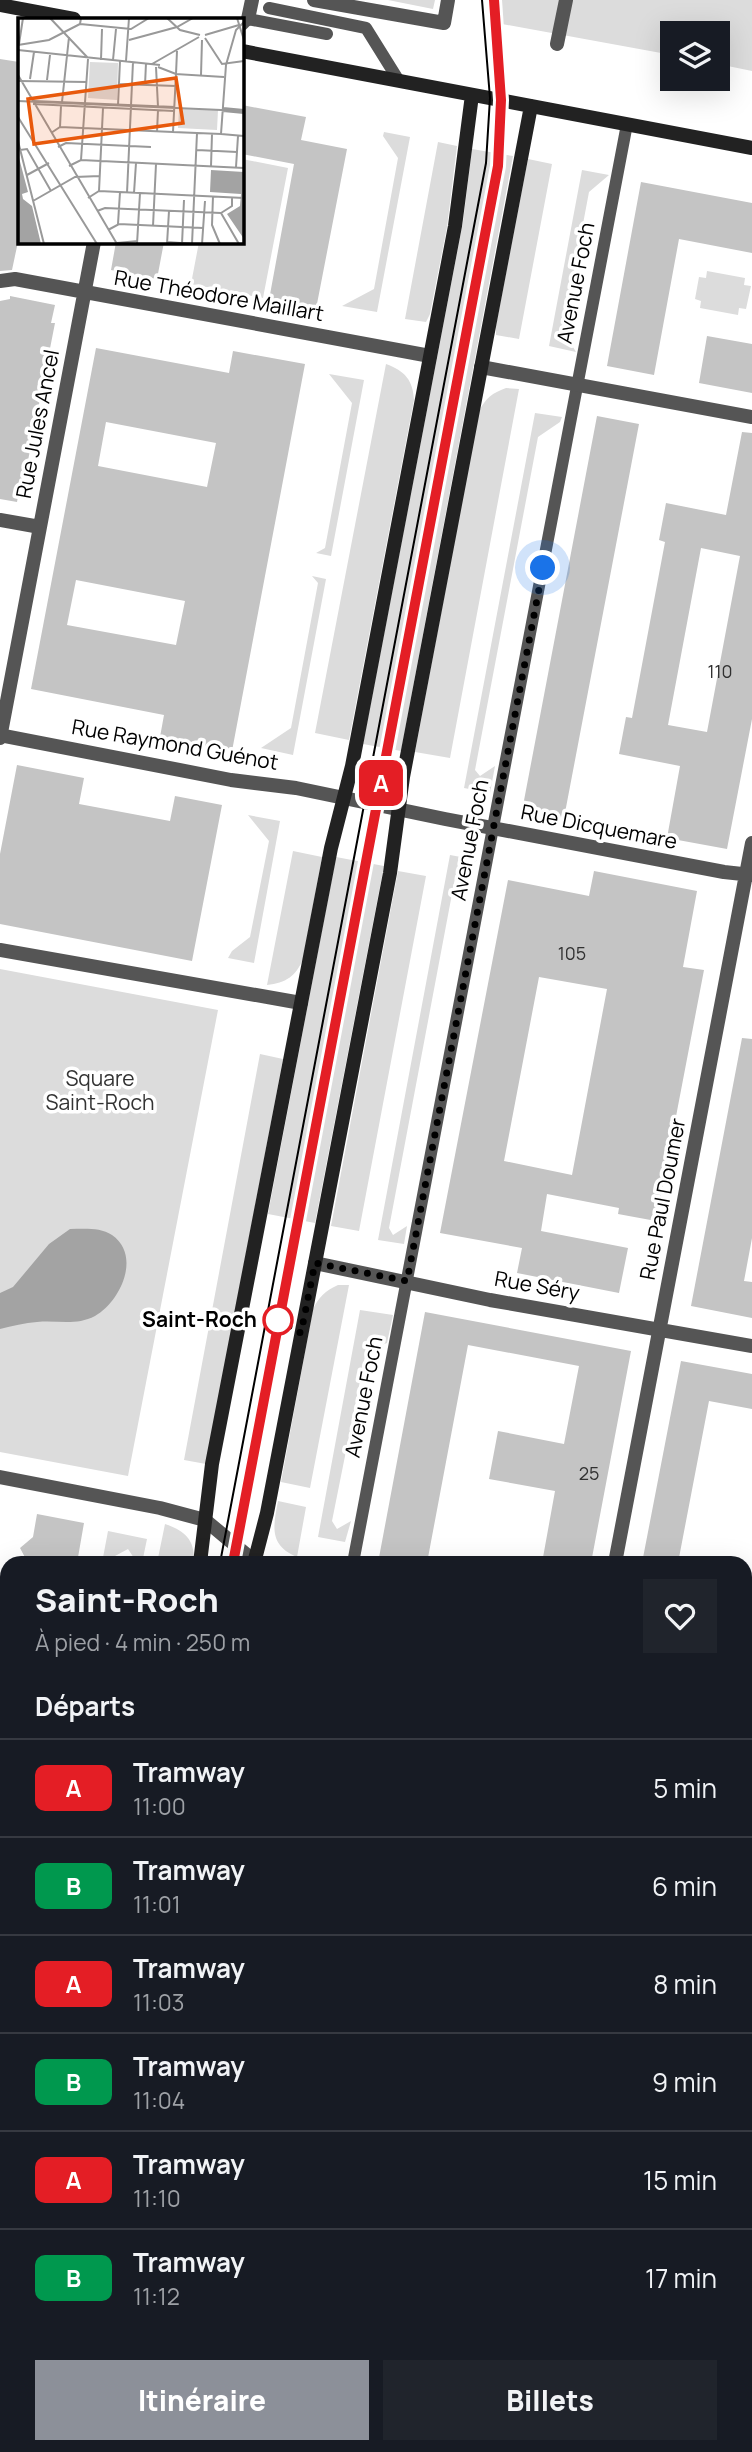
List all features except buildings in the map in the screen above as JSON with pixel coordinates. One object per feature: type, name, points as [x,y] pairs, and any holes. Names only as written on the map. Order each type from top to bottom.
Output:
[{"type":"street","points":[[245,22],[252,0]]},
{"type":"street","points":[[314,0],[444,23],[448,0]]},
{"type":"street","points":[[557,44],[566,0]]},
{"type":"street","points":[[0,5],[69,18]]},
{"type":"street","points":[[243,51],[752,148]]},
{"type":"street","points":[[201,1556],[215,1451],[300,1003],[331,848],[352,766],[455,226],[472,95]]},
{"type":"street","points":[[257,1556],[387,887],[398,809],[531,106]]},
{"type":"street","name":"Rue Jules Ancel","points":[[0,736],[94,243]]},
{"type":"street","name":"Rue Théodore Maillart","points":[[0,281],[15,279],[430,356]]},
{"type":"street","points":[[481,367],[752,417]]},
{"type":"street","points":[[0,520],[40,527]]},
{"type":"street","name":"Rue Raymond Guénot","points":[[0,736],[231,780],[296,788],[343,798]]},
{"type":"street","points":[[343,798],[398,809]]},
{"type":"street","name":"Rue Dicquemare","points":[[398,809],[724,872],[748,874]]},
{"type":"street","name":"Rue Paul Doumer","points":[[616,1556],[752,844]]},
{"type":"street","points":[[0,950],[300,1003]]},
{"type":"street","name":"Rue Séry","points":[[315,1263],[490,1300],[752,1346]]},
{"type":"street","points":[[0,1478],[160,1508],[205,1520],[249,1556]]},
{"type":"lane","points":[[269,8],[366,28],[399,81]]},
{"type":"lane","points":[[245,22],[327,34]]},
{"type":"lane","name":"Avenue Foch","points":[[354,1556],[627,124]]},
{"type":"green space","points":[[388,0],[435,0],[433,9]]},
{"type":"green space","points":[[501,0],[752,0],[752,71],[730,66],[730,21],[660,21],[660,53],[502,24]]},
{"type":"green space","points":[[384,132],[410,137],[377,312],[342,306],[374,289],[398,158],[383,136]]},
{"type":"green space","points":[[438,142],[457,146],[447,227],[430,314],[426,322],[405,319]]},
{"type":"green space","points":[[472,149],[513,156],[401,751],[363,744],[463,222]]},
{"type":"green space","points":[[243,159],[288,168],[263,298],[191,284],[199,243],[243,243]]},
{"type":"green space","points":[[528,159],[552,164],[519,339],[496,335],[496,326]]},
{"type":"green space","points":[[582,170],[609,175],[589,192],[563,330],[576,352],[549,346]]},
{"type":"green space","points":[[707,271],[745,278],[744,285],[751,286],[746,309],[739,308],[738,315],[700,308],[701,301],[695,299],[699,277],[706,278]]},
{"type":"green space","points":[[386,364],[407,377],[414,400],[349,740],[315,733]]},
{"type":"green space","points":[[329,374],[364,380],[331,556],[316,553],[325,548],[352,403]]},
{"type":"green space","points":[[506,388],[519,389],[450,758],[415,752],[479,411],[490,396]]},
{"type":"green space","points":[[535,413],[562,417],[560,422],[538,437],[475,770],[480,776],[495,766],[490,793],[464,788]]},
{"type":"green space","points":[[312,576],[326,579],[293,755],[261,748],[291,728],[318,583]]},
{"type":"green space","points":[[248,815],[280,821],[254,963],[228,958],[232,951],[250,937],[269,841]]},
{"type":"green space","points":[[293,851],[322,857],[303,959],[290,978],[267,985]]},
{"type":"green space","points":[[450,855],[477,860],[455,878],[389,1228],[393,1235],[407,1226],[404,1244],[378,1240]]},
{"type":"green space","points":[[336,857],[384,866],[315,1223],[268,1214]]},
{"type":"green space","points":[[398,871],[426,876],[359,1231],[331,1226]]},
{"type":"green space","name":"Square Saint-Roch","points":[[0,969],[218,1010],[128,1476],[0,1452]]},
{"type":"green space","points":[[260,1054],[283,1059],[206,1464],[184,1460]]},
{"type":"green space","points":[[338,1285],[349,1285],[310,1488],[281,1482],[313,1309],[323,1295]]},
{"type":"green space","points":[[360,1310],[393,1315],[387,1343],[366,1351],[332,1521],[337,1529],[351,1521],[345,1542],[318,1537]]},
{"type":"green space","points":[[278,1501],[306,1507],[297,1556],[288,1552],[277,1541],[275,1519]]},
{"type":"green space","points":[[165,1524],[188,1538],[194,1555],[194,1556],[158,1556]]},
{"type":"green space","points":[[108,1531],[147,1539],[143,1556],[133,1556],[128,1549],[115,1556],[103,1556]]},
{"type":"shaded area","points":[[70,1229],[102,1231],[112,1235],[121,1244],[126,1255],[126,1266],[124,1278],[112,1300],[95,1316],[81,1321],[37,1322],[0,1329],[0,1293],[13,1287],[49,1244]]},
{"type":"tram line","points":[[221,1556],[486,163],[490,98],[482,0]]},
{"type":"tram line","points":[[234,1556],[498,166],[501,100],[494,0]]},
{"type":"tram line","name":"A","points":[[234,1556],[498,166],[501,100],[494,0]]},
{"type":"place","name":"Saint-Roch","points":[[278,1320]]},
{"type":"route","points":[[278,1320],[301,1333],[315,1263],[407,1281],[543,568]]}]
